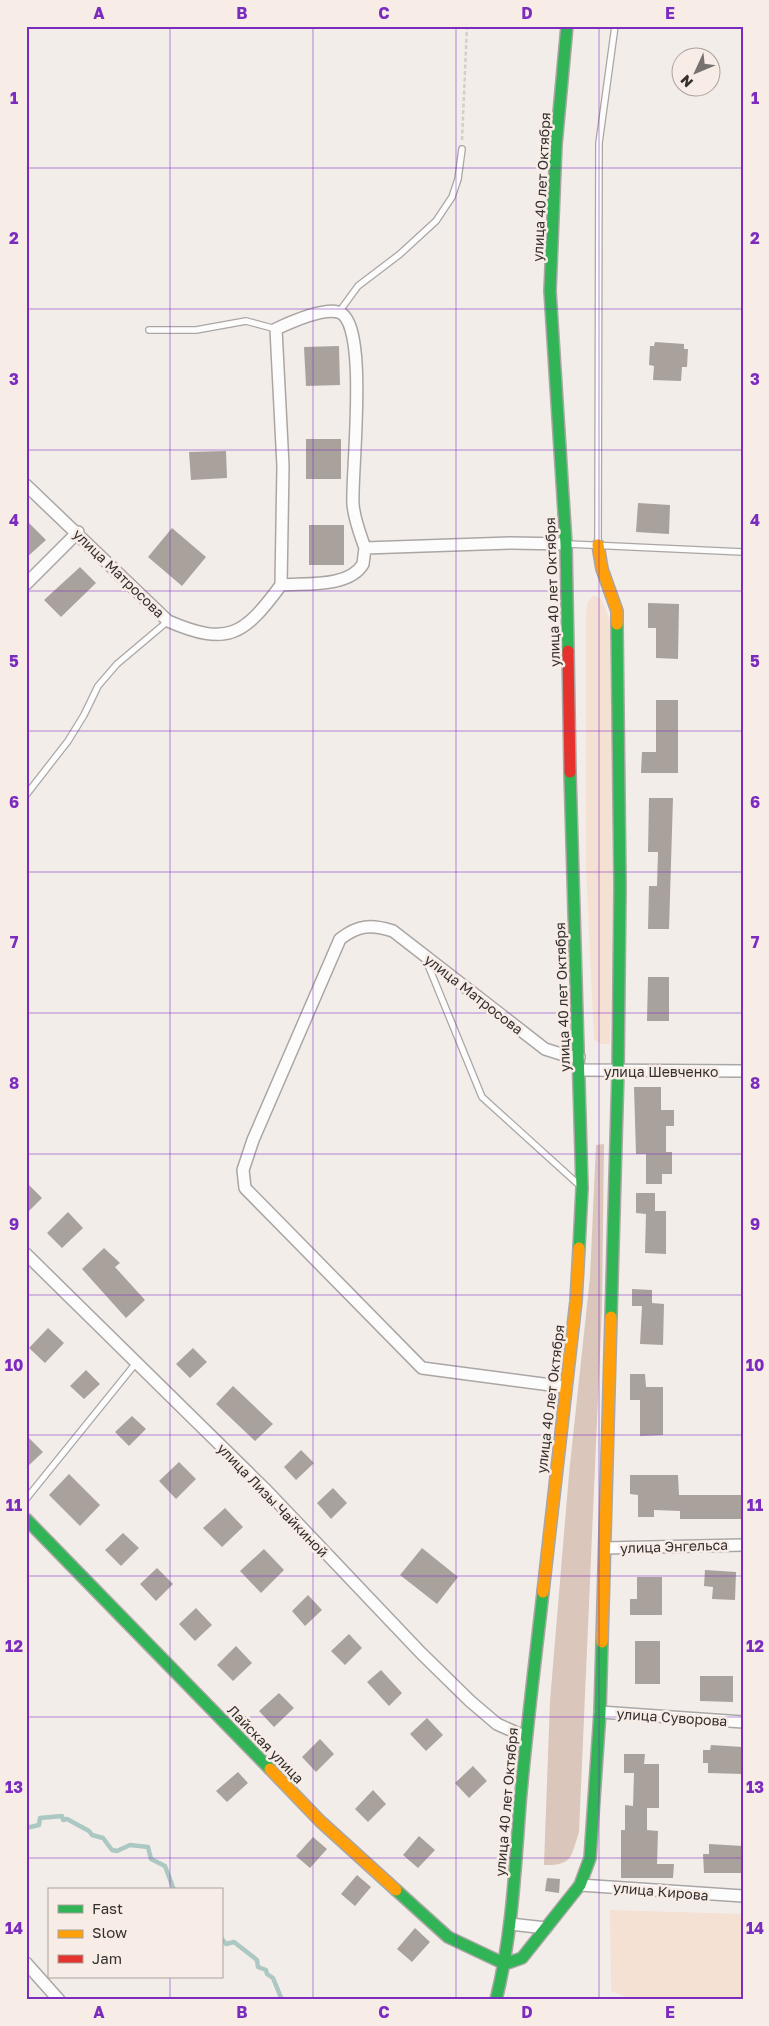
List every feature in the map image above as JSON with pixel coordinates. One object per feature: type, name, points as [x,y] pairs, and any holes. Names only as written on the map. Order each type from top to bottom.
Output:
[{"type":"street","name":"улица 40 лет Октября","points":[[496,2000],[505,1964],[510,1924],[526,1737],[576,1300],[582,1188],[580,1070],[572,874],[566,544],[550,291],[556,145],[567,26]]},
{"type":"street","points":[[339,312],[346,316],[350,327],[358,365],[353,505],[357,526],[365,548],[363,564],[360,570],[333,581],[281,585],[283,466],[276,329],[300,318],[339,312]]},
{"type":"street","name":"улица Матросова","points":[[26,484],[168,620],[190,630],[213,636],[244,626],[257,615],[281,585]]},
{"type":"street","points":[[26,584],[78,532]]},
{"type":"street","points":[[365,548],[511,543],[566,544]]},
{"type":"street","points":[[505,1964],[522,1958],[580,1885],[590,1858],[600,1712],[618,1072],[620,868],[617,611],[602,569],[598,545]]},
{"type":"street","name":"улица Матросова","points":[[566,1387],[422,1368],[245,1188],[243,1170],[253,1140],[340,939],[353,929],[371,926],[393,931],[545,1049],[579,1058]]},
{"type":"street","name":"улица Шевченко","points":[[580,1070],[618,1072],[743,1072]]},
{"type":"street","name":"улица Лизы Чайкиной","points":[[26,1254],[267,1491],[421,1653],[470,1701],[497,1724],[526,1737]]},
{"type":"street","name":"Лайская улица","points":[[26,1520],[320,1821],[448,1937],[505,1964]]},
{"type":"street","name":"улица Энгельса","points":[[605,1548],[743,1544]]},
{"type":"street","name":"улица Суворова","points":[[600,1712],[743,1722]]},
{"type":"street","name":"улица Кирова","points":[[580,1885],[743,1896]]},
{"type":"street","points":[[510,1924],[546,1928]]},
{"type":"street","points":[[26,1963],[59,2000]]},
{"type":"lane","points":[[598,545],[599,143],[615,26]]},
{"type":"lane","points":[[339,312],[358,286],[400,254],[436,221],[452,197],[458,179],[462,148]]},
{"type":"lane","points":[[149,330],[196,330],[246,321],[276,329]]},
{"type":"lane","points":[[566,544],[743,552]]},
{"type":"lane","points":[[26,795],[68,741],[98,686],[137,645],[168,620]]},
{"type":"lane","points":[[424,955],[482,1097],[582,1188]]},
{"type":"lane","points":[[26,1499],[136,1362]]},
{"type":"path","points":[[462,148],[467,26]]},
{"type":"shaded area","points":[[594,595],[602,600],[610,621],[613,905],[610,1044],[601,1044],[594,1040],[586,868],[586,620],[587,603]]},
{"type":"shaded area","points":[[604,1144],[602,1307],[579,1832],[572,1853],[566,1861],[561,1864],[544,1865],[550,1701],[569,1474],[590,1277],[596,1145]]},
{"type":"shaded area","points":[[610,1910],[743,1914],[743,2000],[634,2000],[611,1991]]},
{"type":"building","points":[[655,342],[684,344],[684,349],[688,349],[687,367],[682,367],[681,381],[653,380],[654,366],[649,365],[650,346],[654,346]]},
{"type":"building","points":[[339,346],[340,385],[306,386],[304,347]]},
{"type":"building","points":[[306,439],[341,439],[341,479],[306,479]]},
{"type":"building","points":[[226,451],[227,478],[191,480],[189,452]]},
{"type":"building","points":[[638,503],[670,505],[669,534],[636,532]]},
{"type":"building","points":[[26,520],[46,540],[26,558]]},
{"type":"building","points":[[309,525],[344,525],[344,565],[309,565]]},
{"type":"building","points":[[172,528],[206,557],[182,586],[148,557]]},
{"type":"building","points":[[80,567],[96,583],[61,617],[44,600]]},
{"type":"building","points":[[648,603],[679,604],[678,659],[656,658],[656,628],[648,628]]},
{"type":"building","points":[[656,700],[678,700],[678,773],[641,773],[642,752],[656,752]]},
{"type":"building","points":[[649,798],[673,798],[669,929],[648,929],[649,886],[657,886],[658,852],[648,852]]},
{"type":"building","points":[[648,977],[669,977],[669,1021],[647,1021]]},
{"type":"building","points":[[634,1087],[661,1087],[661,1110],[674,1110],[674,1126],[666,1126],[666,1152],[672,1152],[672,1174],[662,1174],[662,1184],[646,1184],[646,1154],[636,1154]]},
{"type":"building","points":[[26,1182],[42,1198],[26,1214]]},
{"type":"building","points":[[636,1193],[655,1193],[655,1211],[666,1211],[666,1254],[645,1253],[646,1214],[636,1213]]},
{"type":"building","points":[[68,1212],[83,1228],[62,1248],[47,1233]]},
{"type":"building","points":[[104,1248],[120,1263],[115,1267],[145,1300],[126,1318],[82,1269]]},
{"type":"building","points":[[632,1289],[652,1290],[652,1303],[664,1304],[663,1345],[640,1344],[642,1306],[632,1306]]},
{"type":"building","points":[[48,1328],[64,1343],[45,1363],[29,1348]]},
{"type":"building","points":[[193,1348],[207,1362],[190,1378],[176,1364]]},
{"type":"building","points":[[86,1370],[100,1384],[84,1399],[70,1386]]},
{"type":"building","points":[[630,1374],[645,1374],[646,1387],[663,1387],[663,1435],[640,1436],[640,1400],[630,1400]]},
{"type":"building","points":[[233,1386],[273,1424],[255,1441],[216,1404]]},
{"type":"building","points":[[132,1416],[146,1429],[129,1446],[115,1432]]},
{"type":"building","points":[[26,1435],[43,1452],[26,1468]]},
{"type":"building","points":[[301,1450],[314,1463],[296,1480],[284,1467]]},
{"type":"building","points":[[179,1462],[196,1479],[176,1499],[159,1481]]},
{"type":"building","points":[[69,1474],[100,1505],[80,1526],[49,1495]]},
{"type":"building","points":[[630,1475],[678,1475],[679,1495],[743,1495],[743,1519],[680,1519],[680,1511],[654,1510],[654,1517],[638,1517],[638,1495],[630,1494]]},
{"type":"building","points":[[333,1488],[347,1503],[331,1519],[317,1503]]},
{"type":"building","points":[[225,1508],[243,1527],[222,1547],[203,1528]]},
{"type":"building","points":[[123,1533],[139,1548],[121,1566],[105,1550]]},
{"type":"building","points":[[422,1548],[458,1577],[437,1604],[400,1575]]},
{"type":"building","points":[[264,1549],[284,1570],[261,1593],[240,1571]]},
{"type":"building","points":[[157,1568],[173,1584],[156,1601],[140,1584]]},
{"type":"building","points":[[705,1570],[736,1572],[735,1600],[712,1599],[713,1587],[704,1586]]},
{"type":"building","points":[[637,1577],[662,1577],[662,1615],[630,1615],[630,1599],[637,1599]]},
{"type":"building","points":[[308,1595],[322,1610],[305,1626],[292,1611]]},
{"type":"building","points":[[196,1608],[212,1625],[195,1641],[179,1624]]},
{"type":"building","points":[[349,1634],[362,1648],[345,1665],[331,1651]]},
{"type":"building","points":[[635,1641],[660,1641],[660,1684],[635,1684]]},
{"type":"building","points":[[236,1646],[252,1663],[233,1681],[217,1665]]},
{"type":"building","points":[[381,1670],[402,1693],[389,1706],[367,1682]]},
{"type":"building","points":[[700,1676],[733,1676],[733,1702],[700,1701]]},
{"type":"building","points":[[279,1693],[294,1708],[274,1727],[259,1711]]},
{"type":"building","points":[[427,1718],[443,1735],[426,1751],[410,1734]]},
{"type":"building","points":[[320,1739],[334,1754],[316,1772],[302,1757]]},
{"type":"building","points":[[711,1745],[743,1747],[743,1774],[708,1773],[708,1763],[703,1763],[703,1750],[710,1750]]},
{"type":"building","points":[[624,1754],[645,1754],[644,1764],[659,1764],[659,1808],[647,1808],[647,1830],[658,1831],[657,1864],[674,1864],[673,1878],[621,1878],[621,1830],[625,1830],[625,1805],[633,1806],[634,1773],[624,1773]]},
{"type":"building","points":[[473,1766],[487,1781],[469,1798],[455,1783]]},
{"type":"building","points":[[238,1772],[248,1783],[227,1802],[216,1791]]},
{"type":"building","points":[[373,1790],[386,1804],[368,1822],[355,1809]]},
{"type":"building","points":[[419,1836],[435,1850],[418,1868],[403,1855]]},
{"type":"building","points":[[313,1837],[327,1849],[310,1868],[296,1856]]},
{"type":"building","points":[[709,1844],[743,1846],[743,1873],[704,1873],[703,1854],[709,1854]]},
{"type":"building","points":[[357,1875],[371,1887],[355,1906],[341,1894]]},
{"type":"building","points":[[547,1878],[560,1879],[559,1893],[545,1891]]},
{"type":"building","points":[[415,1928],[430,1942],[412,1962],[397,1949]]},
{"type":"waterway","points":[[26,1828],[39,1825],[40,1818],[62,1816],[63,1820],[67,1819],[89,1831],[92,1835],[103,1838],[112,1850],[117,1851],[130,1845],[148,1847],[151,1859],[165,1866],[173,1888]]},
{"type":"waterway","points":[[222,1939],[226,1944],[234,1942],[257,1960],[258,1967],[266,1970],[267,1974],[273,1978],[282,2000]]},
{"type":"traffic: fast","points":[[567,26],[556,145],[550,291],[566,544],[568,651]]},
{"type":"traffic: fast","points":[[611,1317],[618,1072],[620,887],[617,624]]},
{"type":"traffic: fast","points":[[570,772],[582,1188],[579,1248]]},
{"type":"traffic: fast","points":[[26,1519],[270,1769]]},
{"type":"traffic: fast","points":[[496,2000],[509,1927],[525,1751],[543,1592]]},
{"type":"traffic: fast","points":[[396,1890],[448,1937],[505,1964],[522,1958],[580,1885],[590,1858],[600,1712],[602,1642]]},
{"type":"traffic: slow","points":[[598,545],[602,569],[617,611],[617,624]]},
{"type":"traffic: slow","points":[[543,1592],[576,1301],[579,1248]]},
{"type":"traffic: slow","points":[[602,1642],[611,1317]]},
{"type":"traffic: slow","points":[[270,1769],[320,1821],[396,1890]]},
{"type":"traffic: jam","points":[[568,651],[570,772]]}]
